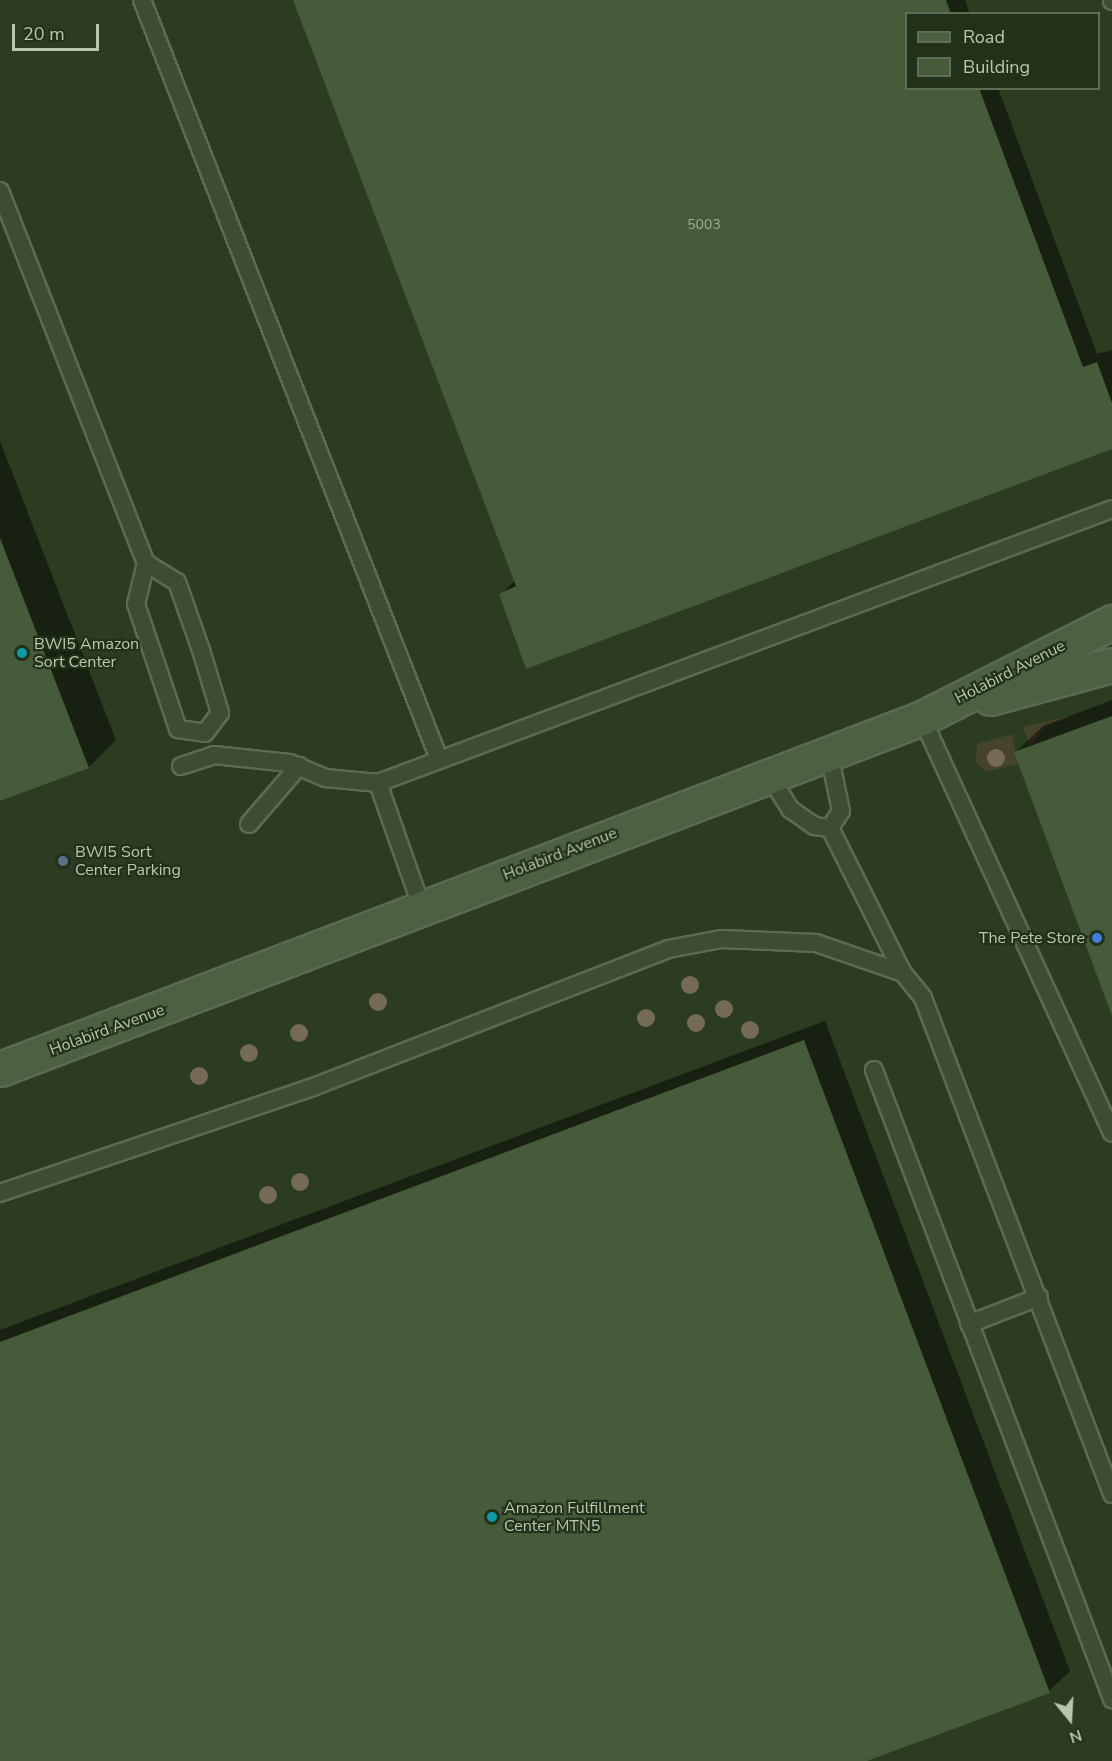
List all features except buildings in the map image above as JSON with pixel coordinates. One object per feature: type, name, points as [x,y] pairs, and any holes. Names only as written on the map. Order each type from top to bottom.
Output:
[{"type":"main road","name":"Holabird Avenue","points":[[0,1069],[922,718],[1107,625]]},
{"type":"main road","points":[[922,718],[1112,665]]},
{"type":"lane","points":[[142,0],[439,759]]},
{"type":"lane","points":[[0,190],[146,563],[136,604],[171,711],[178,729],[205,733]]},
{"type":"lane","points":[[182,766],[214,755],[298,766],[326,778],[378,783],[1112,509]]},
{"type":"lane","points":[[146,563],[177,582],[201,650],[220,713],[205,733]]},
{"type":"lane","points":[[922,718],[1112,1133]]},
{"type":"lane","points":[[205,733],[214,755]]},
{"type":"lane","points":[[829,753],[841,802],[830,828],[903,973],[923,998],[1039,1297],[1112,1494]]},
{"type":"lane","points":[[249,824],[298,766]]},
{"type":"lane","points":[[769,775],[790,809],[814,826],[830,828]]},
{"type":"lane","points":[[378,783],[422,908]]},
{"type":"lane","points":[[0,1193],[313,1087],[668,949],[722,939],[816,943],[903,973]]},
{"type":"lane","points":[[874,1070],[1112,1699]]},
{"type":"lane","points":[[969,1324],[1039,1297]]},
{"type":"shaded area","points":[[1074,715],[1044,728],[1030,747],[1023,727]]},
{"type":"shaded area","points":[[1012,734],[1018,764],[985,772],[976,761],[977,744]]},
{"type":"place","name":"BWI5 Amazon Sort Center","points":[[22,653]]},
{"type":"place","name":"BWI5 Sort Center Parking","points":[[63,861]]},
{"type":"place","name":"The Pete Store","points":[[1097,938]]},
{"type":"place","name":"Amazon Fulfillment Center MTN5","points":[[492,1517]]}]
